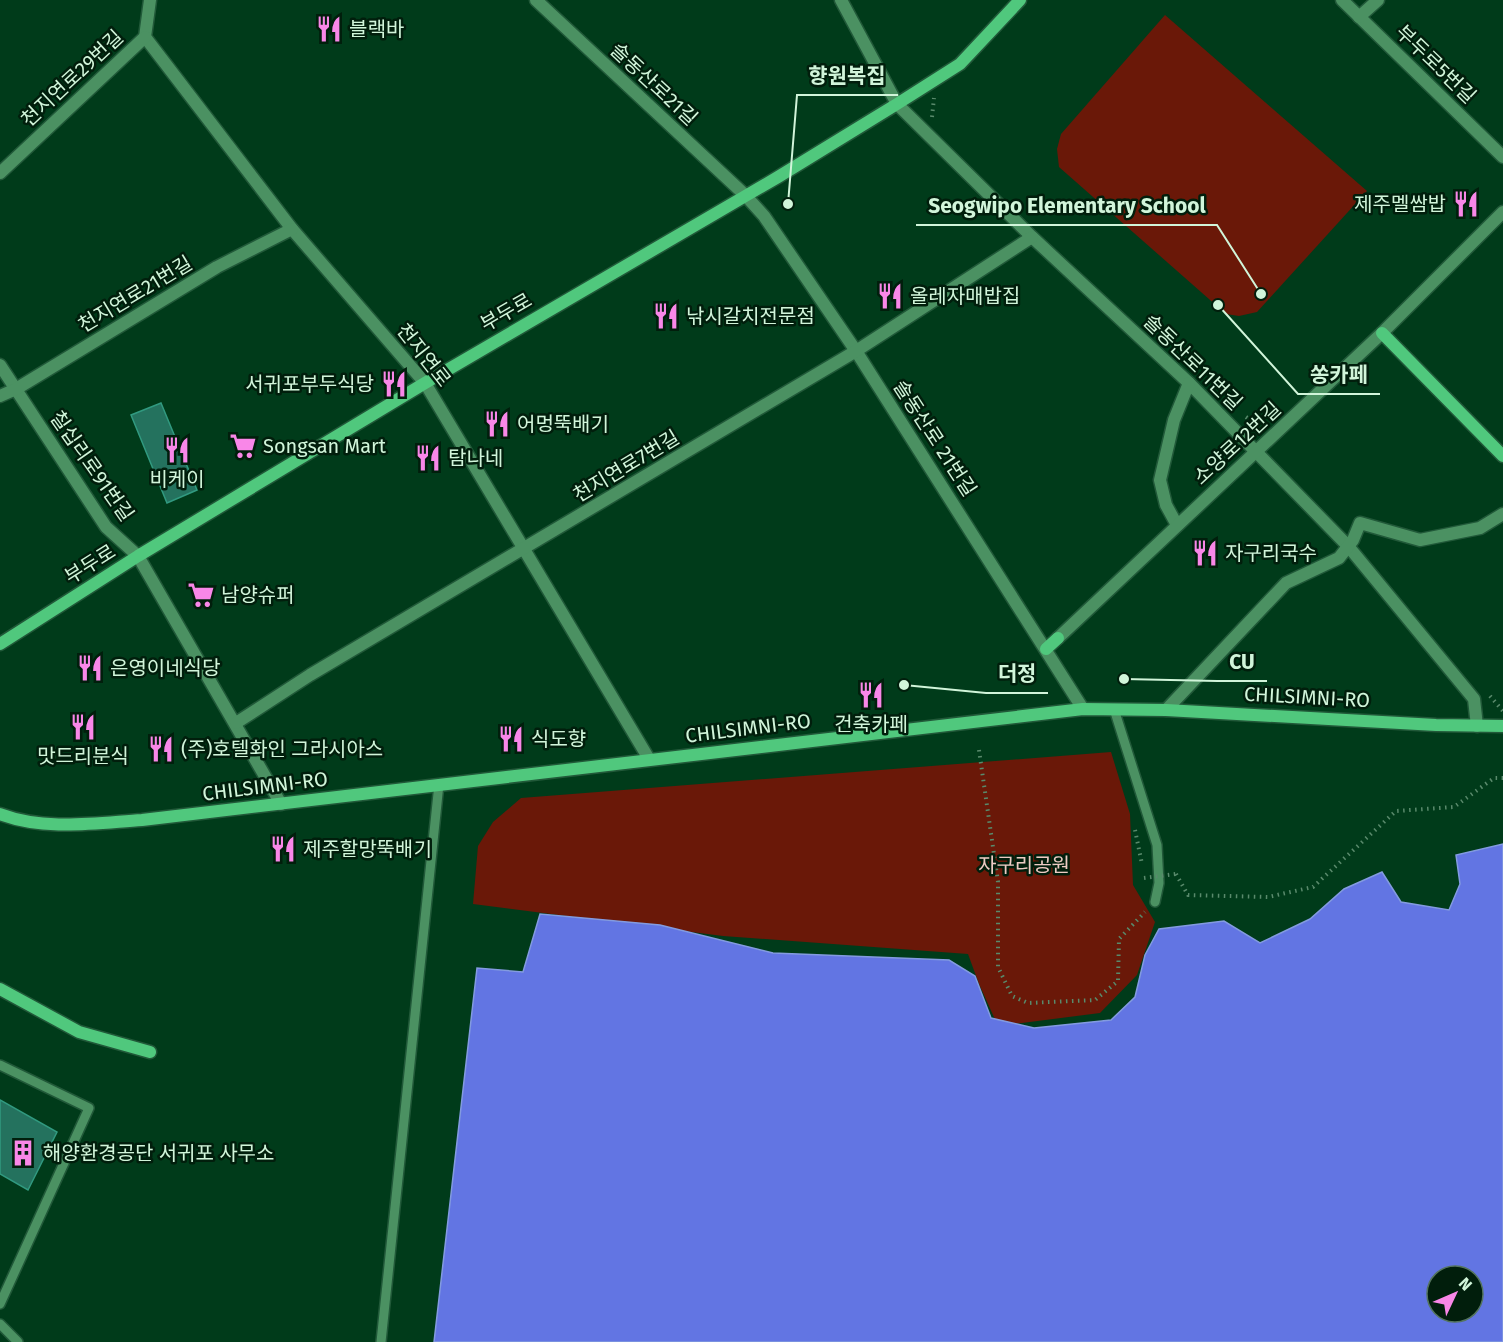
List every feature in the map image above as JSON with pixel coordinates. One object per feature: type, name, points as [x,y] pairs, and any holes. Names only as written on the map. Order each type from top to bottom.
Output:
[{"type":"street","points":[[145,37],[150,0]]},
{"type":"street","name":"솔동산로21길","points":[[536,0],[745,195]]},
{"type":"street","name":"솔동산로11번길","points":[[841,0],[897,104],[1032,237],[1189,383],[1348,546],[1474,699],[1477,726]]},
{"type":"street","name":"부두로","points":[[0,644],[138,556],[425,383],[897,104],[960,64],[1020,0]]},
{"type":"street","name":"부두로5번길","points":[[1342,0],[1503,157]]},
{"type":"street","points":[[1359,17],[1377,0]]},
{"type":"street","name":"천지연로29번길","points":[[0,173],[145,37]]},
{"type":"street","name":"천지연로","points":[[145,37],[292,229],[425,383],[649,759]]},
{"type":"street","name":"솔동산로 21번길","points":[[745,195],[764,216],[856,351],[1083,709]]},
{"type":"street","name":"소양로12번길","points":[[1046,649],[1382,333],[1503,212]]},
{"type":"street","name":"천지연로21번길","points":[[0,396],[16,389],[218,267],[292,229]]},
{"type":"street","name":"천지연로7번길","points":[[236,723],[310,675],[856,351],[1032,237]]},
{"type":"street","points":[[1382,333],[1503,456]]},
{"type":"street","name":"칠십리로91번길","points":[[0,365],[106,527],[138,556],[281,804]]},
{"type":"street","points":[[1178,525],[1166,505],[1160,480],[1174,420],[1189,383]]},
{"type":"street","points":[[1166,710],[1286,583],[1338,558],[1348,546],[1360,523],[1420,540],[1480,528],[1503,514]]},
{"type":"street","name":"CHILSIMNI-RO","points":[[0,814],[14,820],[65,826],[142,820],[1083,709],[1166,710],[1503,726]]},
{"type":"street","points":[[0,989],[80,1032],[150,1052]]},
{"type":"lane","points":[[1114,709],[1157,845],[1159,883],[1155,902]]},
{"type":"lane","points":[[381,1342],[439,784]]},
{"type":"lane","points":[[0,1065],[89,1108],[0,1304]]},
{"type":"lane","points":[[0,1324],[18,1342]]},
{"type":"path","points":[[979,750],[998,882],[998,967],[1012,996],[1028,1003],[1095,1000],[1118,981],[1119,939],[1155,902]]},
{"type":"path","points":[[1144,878],[1176,874],[1188,895],[1268,897],[1313,887],[1396,811],[1454,807],[1494,778],[1503,778]]},
{"type":"green space","points":[[1165,15],[1367,191],[1257,312],[1239,316],[1226,314],[1059,167],[1057,149],[1061,134]]},
{"type":"green space","name":"자구리공원","points":[[1111,752],[1130,814],[1133,885],[1155,922],[1137,975],[1100,1013],[998,1026],[968,954],[723,936],[473,904],[478,846],[493,822],[521,798]]},
{"type":"water","points":[[1503,844],[1503,1342],[434,1342],[477,968],[523,972],[540,914],[660,925],[773,953],[949,960],[975,976],[991,1018],[1034,1028],[1111,1020],[1135,997],[1145,955],[1159,929],[1224,921],[1260,943],[1310,919],[1344,889],[1382,872],[1401,902],[1449,910],[1460,884],[1456,855]]},
{"type":"building","points":[[161,403],[197,490],[167,503],[131,415]]},
{"type":"building","name":"해양환경공단 서귀포 사무소","points":[[0,1100],[57,1132],[28,1190],[0,1174]]},
{"type":"place","name":"블랙바","points":[[329,29]]},
{"type":"place","name":"향원복집","points":[[788,204]]},
{"type":"place","name":"제주멜쌈밥","points":[[1466,204]]},
{"type":"place","name":"Seogwipo Elementary School","points":[[1261,294]]},
{"type":"place","name":"올레자매밥집","points":[[890,296]]},
{"type":"place","name":"쏭카페","points":[[1218,305]]},
{"type":"place","name":"낚시갈치전문점","points":[[666,316]]},
{"type":"place","name":"서귀포부두식당","points":[[394,384]]},
{"type":"place","name":"어멍뚝배기","points":[[497,424]]},
{"type":"place","name":"Songsan Mart","points":[[243,446]]},
{"type":"place","name":"비케이","points":[[177,450]]},
{"type":"place","name":"탐나네","points":[[428,458]]},
{"type":"place","name":"자구리국수","points":[[1205,553]]},
{"type":"place","name":"남양슈퍼","points":[[201,595]]},
{"type":"place","name":"은영이네식당","points":[[90,668]]},
{"type":"place","name":"CU","points":[[1124,679]]},
{"type":"place","name":"더정","points":[[904,685]]},
{"type":"place","name":"건축카페","points":[[871,695]]},
{"type":"place","name":"맛드리분식","points":[[83,727]]},
{"type":"place","name":"식도향","points":[[511,739]]},
{"type":"place","name":"(주)호텔화인 그라시아스","points":[[161,749]]},
{"type":"place","name":"제주할망뚝배기","points":[[283,849]]},
{"type":"place","name":"해양환경공단 서귀포 사무소","points":[[23,1153]]}]
